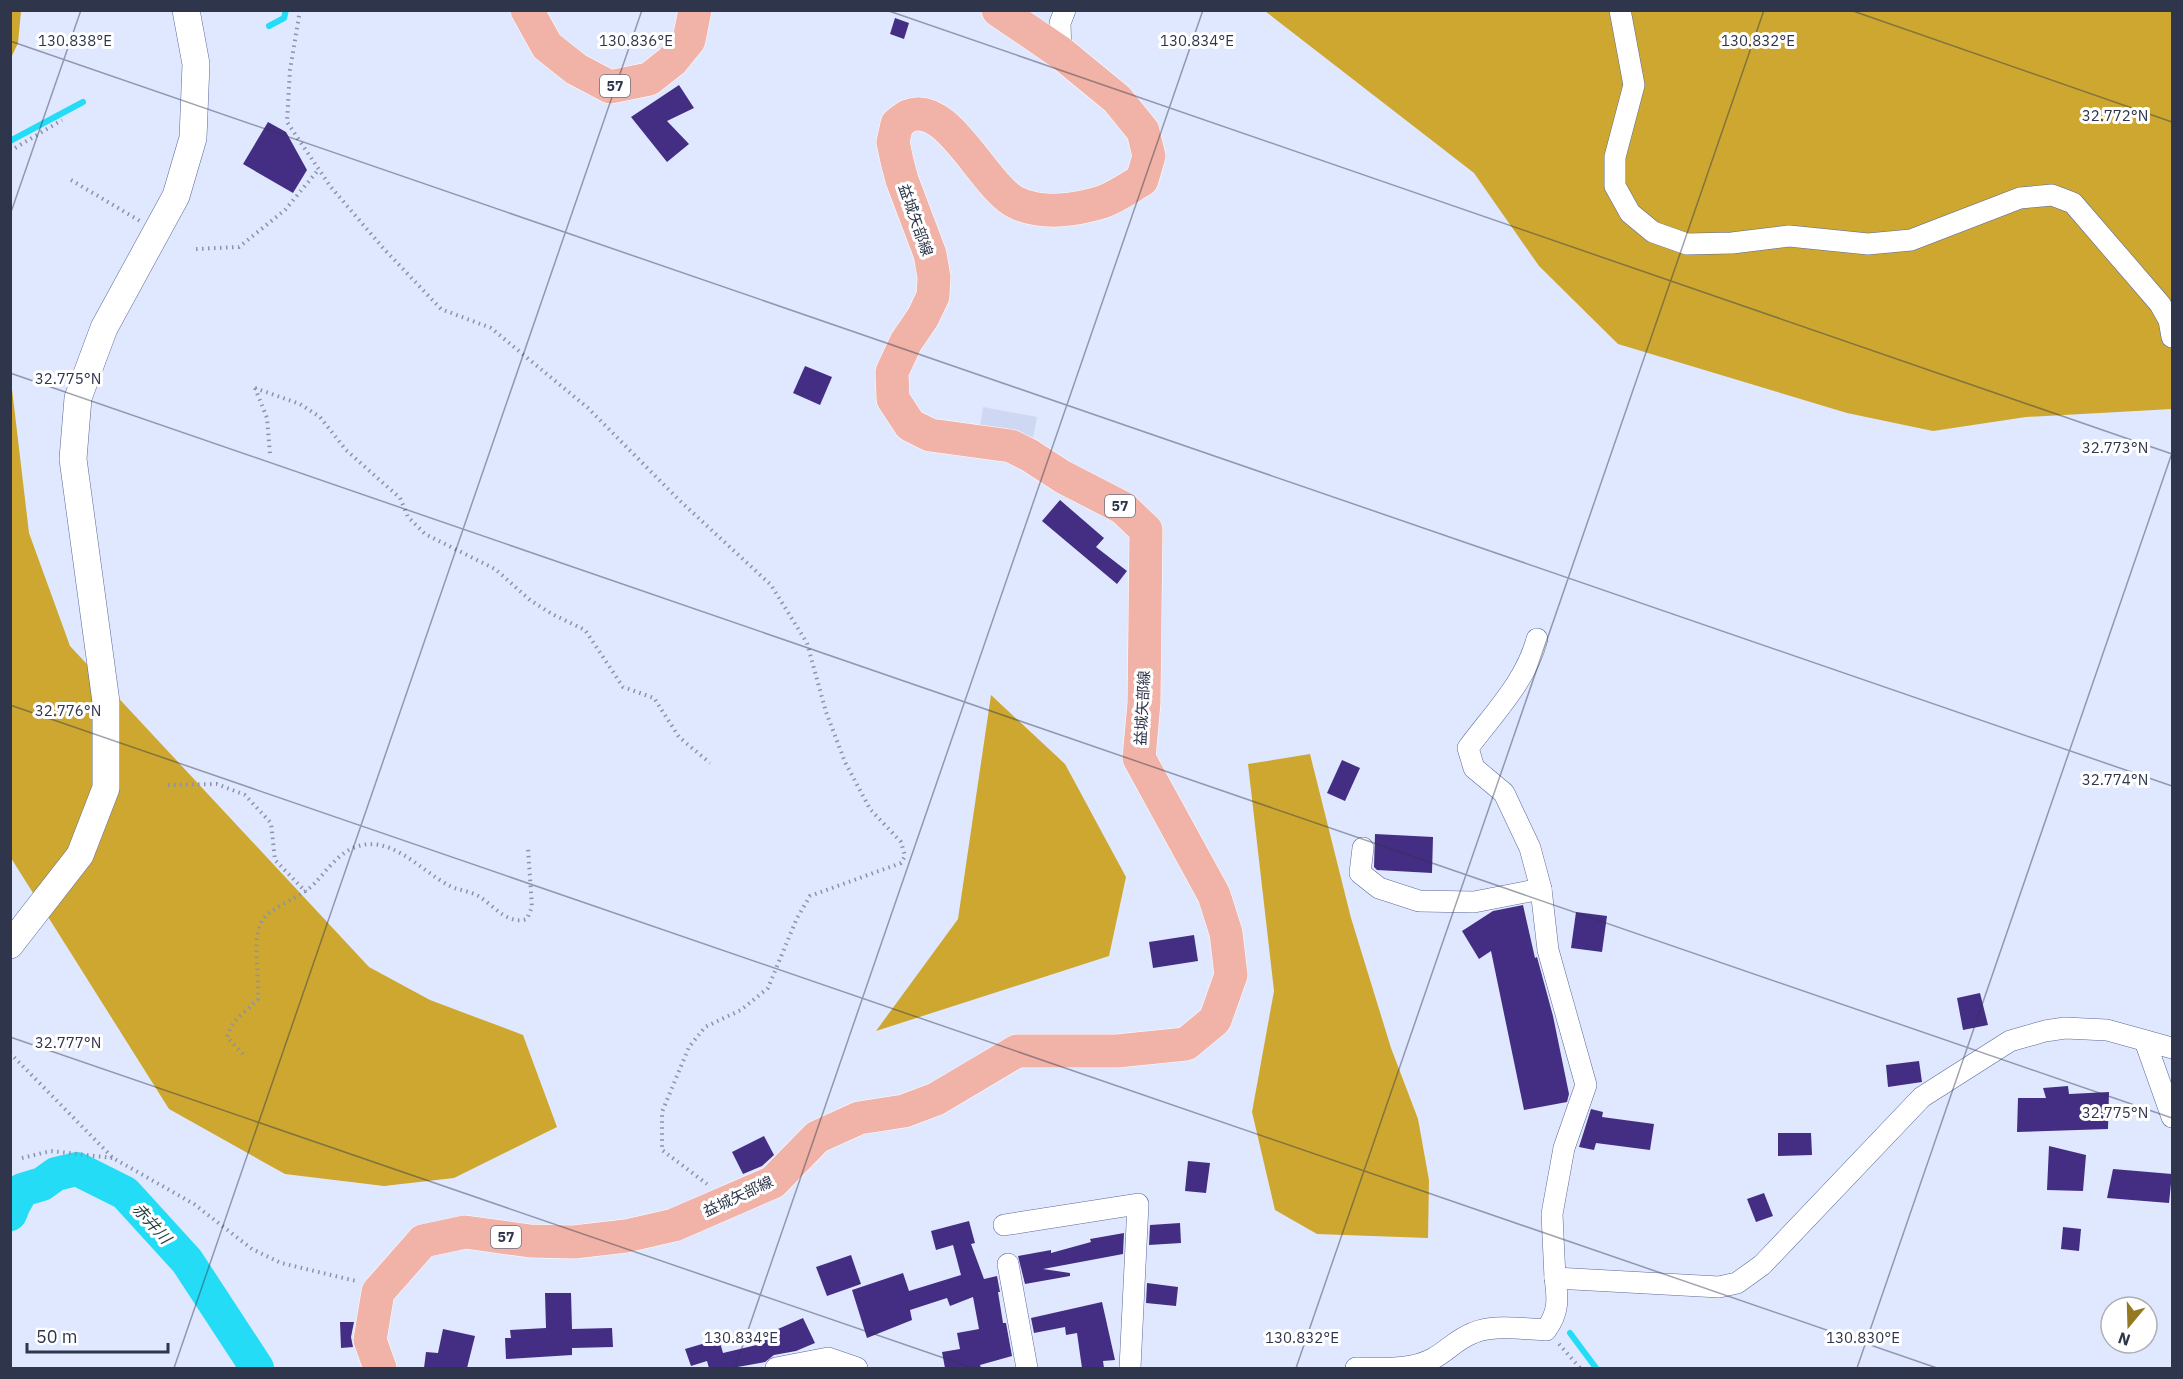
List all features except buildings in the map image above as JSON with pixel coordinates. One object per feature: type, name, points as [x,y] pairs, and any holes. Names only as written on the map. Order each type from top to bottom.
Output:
[{"type":"main road","name":"57","points":[[527,10],[547,46],[576,69],[610,87],[649,79],[672,61],[689,40],[695,10]]},
{"type":"main road","name":"益城矢部線","points":[[380,1368],[370,1340],[378,1292],[423,1241],[465,1232],[541,1241],[574,1242],[626,1236],[674,1225],[773,1182],[818,1137],[859,1118],[904,1111],[936,1099],[1017,1051],[1117,1052],[1186,1044],[1215,1020],[1231,975],[1226,933],[1214,894],[1139,758],[1144,693],[1146,530],[1123,508],[1063,477],[1011,446],[930,435],[910,425],[893,399],[892,372],[906,342],[923,317],[933,296],[934,277],[930,254],[897,161],[893,142],[897,124],[909,116],[924,114],[943,123],[997,189],[1017,203],[1044,211],[1104,201],[1142,180],[1149,156],[1143,131],[1117,99],[1014,16]]},
{"type":"street","points":[[16,938],[80,855],[106,788],[106,702],[73,459],[78,398],[104,328],[176,195],[193,138],[196,64],[186,10]]},
{"type":"street","points":[[1061,53],[1060,23],[1065,10]]},
{"type":"street","points":[[1620,10],[1634,85],[1615,157],[1615,186],[1630,213],[1653,232],[1687,244],[1732,243],[1789,236],[1868,244],[1900,242],[1911,240],[2020,198],[2052,195],[2073,203],[2160,304],[2169,320],[2172,337]]},
{"type":"street","points":[[1356,1368],[1406,1367],[1433,1359],[1456,1341],[1474,1332],[1502,1329],[1546,1330],[1554,1319],[1558,1302],[1552,1214],[1564,1148],[1586,1085],[1548,950],[1541,889],[1530,848],[1504,793],[1474,768],[1468,748],[1516,686],[1532,657],[1537,639]]},
{"type":"street","points":[[1363,848],[1360,873],[1379,888],[1419,901],[1474,902],[1541,889]]},
{"type":"street","points":[[1555,1278],[1719,1287],[1737,1283],[1762,1265],[1922,1097],[2010,1041],[2065,1028],[2107,1030],[2172,1047]]},
{"type":"street","points":[[2145,1041],[2172,1117]]},
{"type":"street","points":[[1004,1225],[1138,1204],[1130,1368]]},
{"type":"street","points":[[1008,1264],[1027,1368]]},
{"type":"street","points":[[776,1368],[828,1358],[857,1368]]},
{"type":"path","points":[[300,10],[290,70],[287,122],[330,186],[384,249],[441,309],[491,328],[588,408],[680,500],[771,585],[807,643],[826,712],[845,762],[870,809],[901,843],[905,856],[901,863],[810,896],[796,918],[768,988],[741,1010],[705,1028],[689,1047],[662,1112],[662,1150],[729,1201]]},
{"type":"path","points":[[10,151],[62,120]]},
{"type":"path","points":[[196,249],[239,247],[285,210],[319,169]]},
{"type":"path","points":[[71,180],[135,219],[159,230]]},
{"type":"path","points":[[270,454],[267,418],[255,388],[300,404],[320,417],[346,450],[400,498],[408,517],[425,534],[495,569],[530,600],[585,630],[623,687],[654,698],[679,737],[710,763]]},
{"type":"path","points":[[168,785],[217,784],[245,795],[271,823],[275,860],[306,892]]},
{"type":"path","points":[[243,1054],[227,1037],[230,1027],[238,1016],[258,999],[260,985],[255,946],[257,931],[264,918],[306,892],[348,851],[368,843],[388,846],[449,886],[478,896],[508,918],[519,921],[527,919],[532,906],[528,848]]},
{"type":"path","points":[[10,1053],[113,1158],[194,1204],[252,1249],[281,1263],[382,1288]]},
{"type":"path","points":[[22,1158],[51,1151],[113,1158]]},
{"type":"path","points":[[1546,1330],[1580,1368]]},
{"type":"shaded area","points":[[11,10],[21,11],[18,43],[11,58]]},
{"type":"shaded area","points":[[1265,11],[2172,11],[2172,409],[2026,417],[1933,431],[1847,413],[1618,344],[1539,266],[1474,173]]},
{"type":"shaded area","points":[[10,372],[29,533],[70,646],[369,967],[430,1000],[523,1035],[557,1127],[454,1178],[384,1186],[285,1174],[169,1109],[11,858]]},
{"type":"shaded area","points":[[983,407],[1037,417],[1033,438],[980,428]]},
{"type":"shaded area","points":[[991,695],[1065,764],[1126,877],[1109,956],[876,1031],[958,919]]},
{"type":"shaded area","points":[[1310,754],[1351,918],[1391,1048],[1418,1119],[1429,1180],[1428,1238],[1317,1234],[1275,1210],[1252,1112],[1274,991],[1248,764]]},
{"type":"waterway","points":[[269,26],[284,18],[286,10]]},
{"type":"waterway","points":[[10,141],[83,102]]},
{"type":"waterway","name":"赤井川","points":[[10,1214],[22,1190],[42,1184],[56,1174],[77,1169],[125,1193],[187,1261],[257,1368]]},
{"type":"waterway","points":[[1570,1333],[1596,1368]]}]
